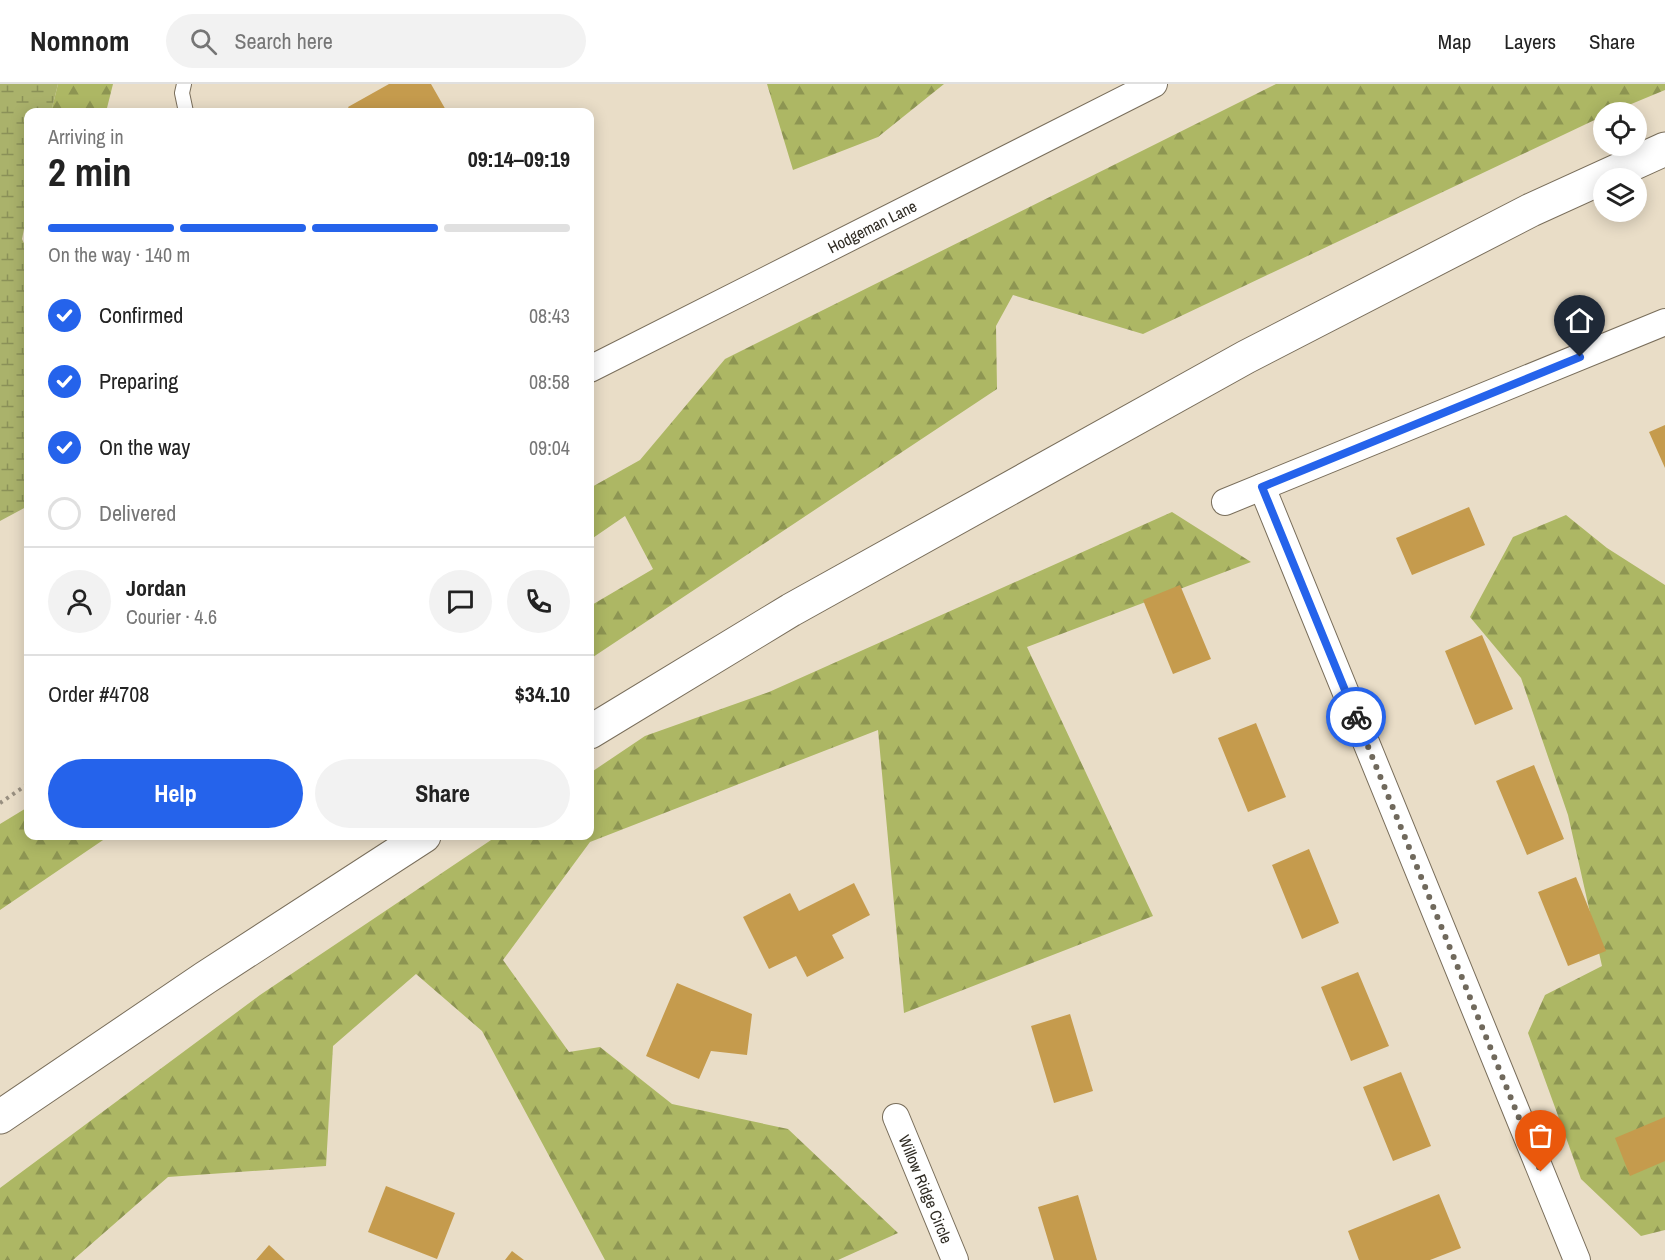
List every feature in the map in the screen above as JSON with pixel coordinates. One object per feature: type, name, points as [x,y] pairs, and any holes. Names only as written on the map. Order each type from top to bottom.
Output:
[{"type":"main road","points":[[594,730],[791,610],[1236,363],[1531,210],[1665,149]]},
{"type":"main road","points":[[0,1117],[205,978],[418,840]]},
{"type":"street","name":"Hodgeman Lane","points":[[594,367],[1154,84]]},
{"type":"street","points":[[1225,502],[1665,322]]},
{"type":"street","points":[[1262,487],[1577,1260]]},
{"type":"street","name":"Willow Ridge Circle","points":[[897,1117],[955,1260]]},
{"type":"lane","points":[[184,84],[182,93],[185,108]]},
{"type":"path","points":[[0,802],[24,787]]},
{"type":"green space","points":[[0,84],[58,84],[52,108],[24,108],[24,229],[22,239],[24,243],[24,508],[0,521]]},
{"type":"green space","points":[[58,84],[113,84],[107,108],[52,108]]},
{"type":"green space","points":[[767,84],[944,84],[878,137],[793,170]]},
{"type":"green space","points":[[1276,84],[1665,84],[1665,90],[1636,102],[1593,102],[1593,121],[1143,334],[1013,295],[996,326],[997,389],[594,656],[594,604],[653,569],[625,516],[594,537],[594,486],[640,460],[725,359]]},
{"type":"green space","points":[[1172,512],[1251,562],[1027,647],[1153,916],[904,1013],[878,730],[590,842],[503,960],[569,1052],[600,1047],[672,1104],[788,1129],[898,1233],[838,1260],[605,1260],[482,1031],[416,974],[333,1046],[326,1166],[168,1177],[73,1260],[0,1260],[0,1188],[260,995],[491,840],[594,840],[594,770],[645,736],[769,692]]},
{"type":"green space","points":[[1566,515],[1607,548],[1665,585],[1665,1230],[1641,1236],[1581,1179],[1528,1033],[1545,995],[1602,966],[1568,815],[1521,678],[1470,617],[1513,537]]},
{"type":"green space","points":[[24,809],[24,840],[103,840],[0,910],[0,824]]},
{"type":"building","points":[[389,84],[431,84],[445,108],[349,108]]},
{"type":"building","points":[[1665,425],[1665,468],[1649,432]]},
{"type":"building","points":[[1469,507],[1485,545],[1412,575],[1396,538]]},
{"type":"building","points":[[1180,585],[1211,659],[1173,674],[1143,600]]},
{"type":"building","points":[[1482,635],[1513,709],[1475,725],[1445,651]]},
{"type":"building","points":[[1256,723],[1286,797],[1248,812],[1218,738]]},
{"type":"building","points":[[1534,765],[1564,839],[1527,855],[1496,781]]},
{"type":"building","points":[[1309,849],[1339,923],[1302,939],[1272,865]]},
{"type":"building","points":[[1576,877],[1606,951],[1568,966],[1538,892]]},
{"type":"building","points":[[854,883],[870,915],[832,935],[844,958],[807,977],[796,956],[769,969],[743,917],[790,893],[799,911]]},
{"type":"building","points":[[1358,972],[1389,1046],[1351,1061],[1321,987]]},
{"type":"building","points":[[677,983],[752,1014],[747,1055],[711,1051],[699,1079],[646,1056]]},
{"type":"building","points":[[1070,1014],[1093,1091],[1054,1103],[1031,1026]]},
{"type":"building","points":[[1401,1072],[1431,1146],[1393,1161],[1363,1087]]},
{"type":"building","points":[[1665,1117],[1665,1161],[1630,1176],[1615,1138]]},
{"type":"building","points":[[386,1186],[455,1213],[437,1259],[368,1232]]},
{"type":"building","points":[[1439,1194],[1461,1248],[1430,1260],[1359,1260],[1348,1231]]},
{"type":"building","points":[[1078,1195],[1097,1260],[1054,1260],[1038,1207]]},
{"type":"building","points":[[269,1245],[285,1260],[256,1260]]},
{"type":"building","points":[[512,1251],[524,1260],[505,1260]]},
{"type":"way so far","points":[[1356,717],[1541,1172]]},
{"type":"route","points":[[1356,717],[1262,487],[1580,357]]}]
